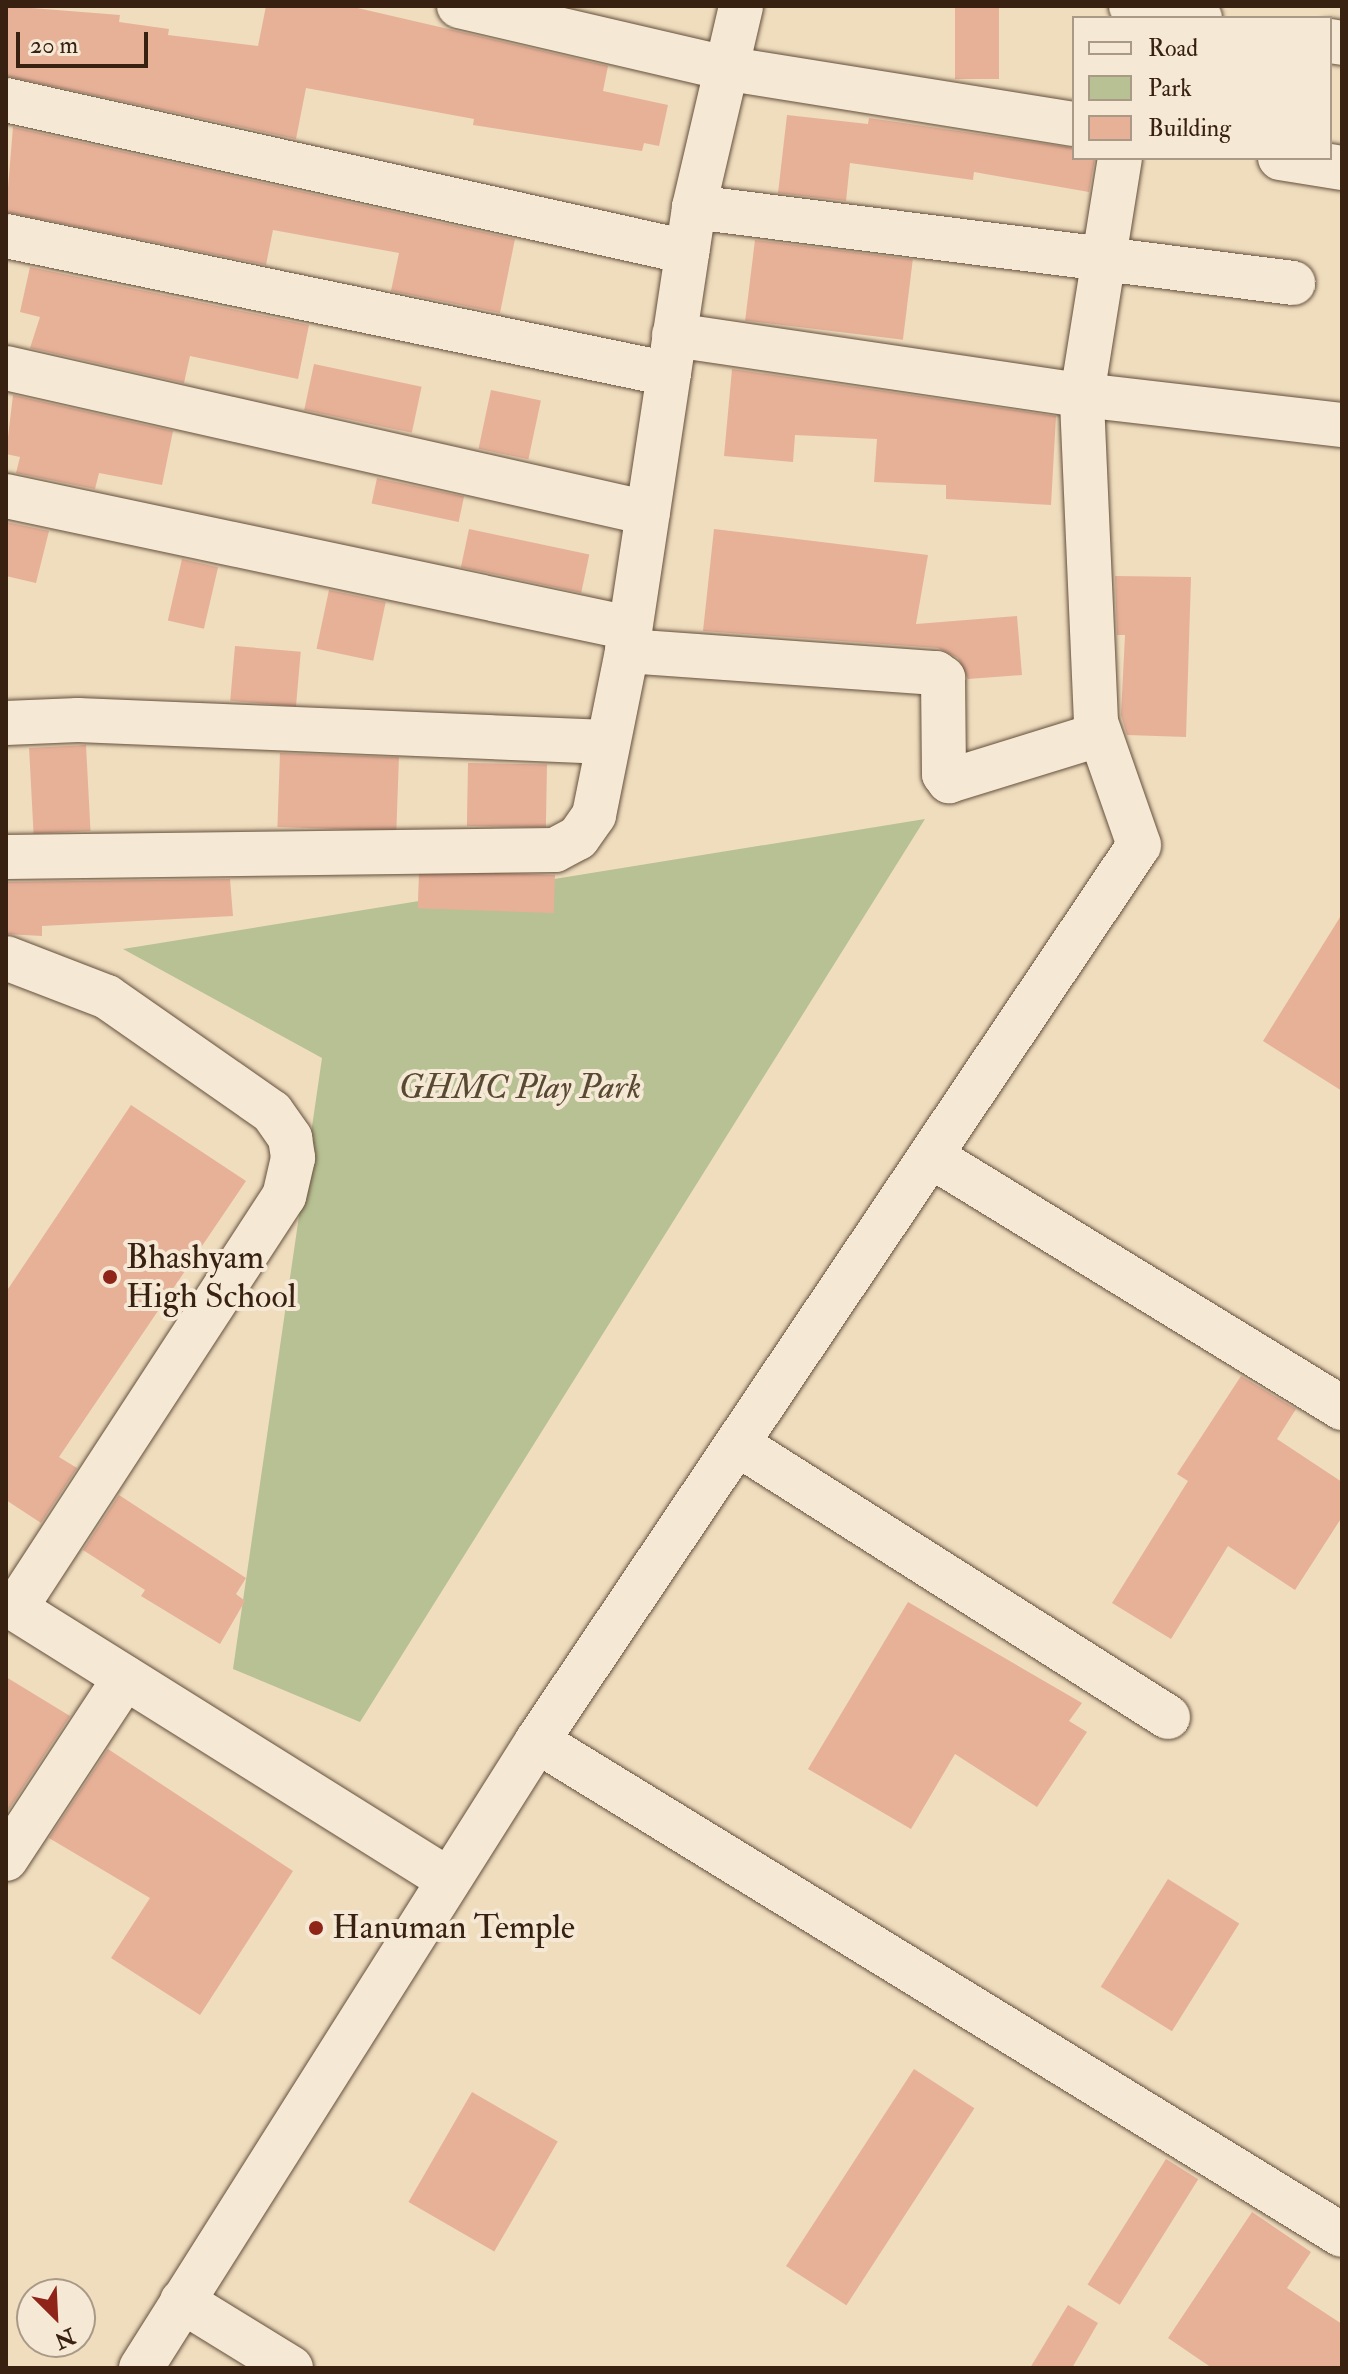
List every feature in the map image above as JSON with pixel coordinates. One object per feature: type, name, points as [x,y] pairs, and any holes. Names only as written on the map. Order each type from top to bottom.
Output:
[{"type":"street","points":[[459,6],[730,69],[1072,124]]},
{"type":"street","points":[[6,857],[555,850],[578,838],[594,815],[628,640],[694,207],[730,69],[741,6]]},
{"type":"street","points":[[1143,10],[1186,16]]},
{"type":"street","points":[[6,100],[687,252]]},
{"type":"street","points":[[141,2368],[537,1741],[934,1158],[1139,845],[1098,735],[1082,395],[1101,258],[1120,160]]},
{"type":"street","points":[[1292,160],[1342,168]]},
{"type":"street","points":[[694,207],[1293,283]]},
{"type":"street","points":[[6,236],[207,274],[403,323],[1342,425]]},
{"type":"street","points":[[6,368],[648,513]]},
{"type":"street","points":[[6,496],[628,640],[936,673],[943,678],[944,774],[949,781],[1098,735]]},
{"type":"street","points":[[6,723],[78,720],[607,742]]},
{"type":"street","points":[[6,958],[107,997],[272,1112],[290,1138],[293,1158],[284,1196],[11,1606],[449,1880]]},
{"type":"street","points":[[934,1158],[1342,1408]]},
{"type":"street","points":[[739,1445],[1168,1717]]},
{"type":"street","points":[[6,1859],[125,1678]]},
{"type":"street","points":[[537,1741],[1342,2235]]},
{"type":"street","points":[[182,2301],[291,2368]]},
{"type":"green space","name":"GHMC Play Park","points":[[925,819],[360,1722],[233,1669],[322,1058],[123,949]]},
{"type":"building","points":[[6,6],[120,15],[119,22],[169,29],[168,35],[258,46],[266,6],[349,6],[608,66],[603,91],[668,105],[659,146],[644,143],[642,151],[473,125],[474,119],[306,88],[296,139],[6,76]]},
{"type":"building","points":[[955,6],[999,6],[999,79],[955,79]]},
{"type":"building","points":[[787,115],[868,124],[869,118],[1072,148],[1072,160],[1095,160],[1089,192],[974,172],[973,180],[850,163],[846,201],[778,193]]},
{"type":"building","points":[[13,127],[515,239],[500,313],[391,291],[399,253],[273,230],[266,265],[6,212]]},
{"type":"building","points":[[755,240],[913,259],[903,340],[745,320]]},
{"type":"building","points":[[30,267],[309,325],[298,379],[190,356],[184,383],[30,348],[40,317],[20,312]]},
{"type":"building","points":[[314,364],[422,387],[412,433],[304,410]]},
{"type":"building","points":[[732,369],[1056,416],[1051,505],[946,499],[946,485],[874,482],[877,439],[795,435],[793,462],[724,456]]},
{"type":"building","points":[[491,390],[541,401],[528,459],[479,449]]},
{"type":"building","points":[[13,395],[173,431],[162,485],[99,473],[95,489],[16,473],[20,457],[6,454]]},
{"type":"building","points":[[377,478],[464,497],[459,522],[372,503]]},
{"type":"building","points":[[6,522],[49,531],[36,583],[6,576]]},
{"type":"building","points":[[469,529],[589,555],[581,593],[461,567]]},
{"type":"building","points":[[714,529],[928,555],[916,624],[1017,616],[1022,675],[968,679],[958,658],[938,648],[703,631]]},
{"type":"building","points":[[182,559],[218,567],[204,629],[168,620]]},
{"type":"building","points":[[1115,576],[1191,577],[1186,737],[1127,735],[1121,715],[1125,635],[1117,635]]},
{"type":"building","points":[[329,590],[386,602],[373,661],[317,649]]},
{"type":"building","points":[[235,646],[301,652],[296,707],[230,701]]},
{"type":"building","points":[[86,745],[91,831],[34,834],[29,748]]},
{"type":"building","points":[[280,753],[399,757],[396,831],[277,827]]},
{"type":"building","points":[[468,763],[547,764],[546,827],[467,826]]},
{"type":"building","points":[[419,870],[555,875],[554,913],[418,908]]},
{"type":"building","points":[[230,879],[233,916],[42,926],[42,936],[6,934],[6,882]]},
{"type":"building","points":[[1342,914],[1342,1091],[1263,1041]]},
{"type":"building","points":[[131,1105],[246,1181],[59,1457],[77,1468],[41,1523],[6,1500],[6,1292]]},
{"type":"building","points":[[1241,1376],[1296,1409],[1277,1439],[1342,1482],[1342,1517],[1295,1590],[1228,1546],[1171,1639],[1112,1603],[1188,1481],[1177,1474]]},
{"type":"building","points":[[119,1495],[246,1578],[236,1594],[245,1601],[220,1644],[141,1596],[145,1590],[83,1550]]},
{"type":"building","points":[[908,1602],[1082,1703],[1069,1721],[1087,1732],[1037,1807],[955,1754],[911,1829],[808,1769]]},
{"type":"building","points":[[6,1677],[70,1716],[7,1812],[6,1812]]},
{"type":"building","points":[[108,1749],[293,1871],[200,2015],[111,1958],[150,1898],[49,1838]]},
{"type":"building","points":[[1168,1879],[1239,1924],[1172,2031],[1101,1987]]},
{"type":"building","points":[[914,2069],[974,2108],[846,2305],[786,2266]]},
{"type":"building","points":[[472,2092],[558,2142],[494,2251],[409,2202]]},
{"type":"building","points":[[1166,2159],[1198,2179],[1120,2305],[1088,2285]]},
{"type":"building","points":[[1252,2212],[1311,2252],[1287,2288],[1342,2324],[1342,2368],[1212,2368],[1168,2338]]},
{"type":"building","points":[[1068,2305],[1098,2323],[1072,2368],[1030,2368]]},
{"type":"place","name":"Bhashyam High School","points":[[110,1277]]},
{"type":"place","name":"Hanuman Temple","points":[[316,1928]]}]
